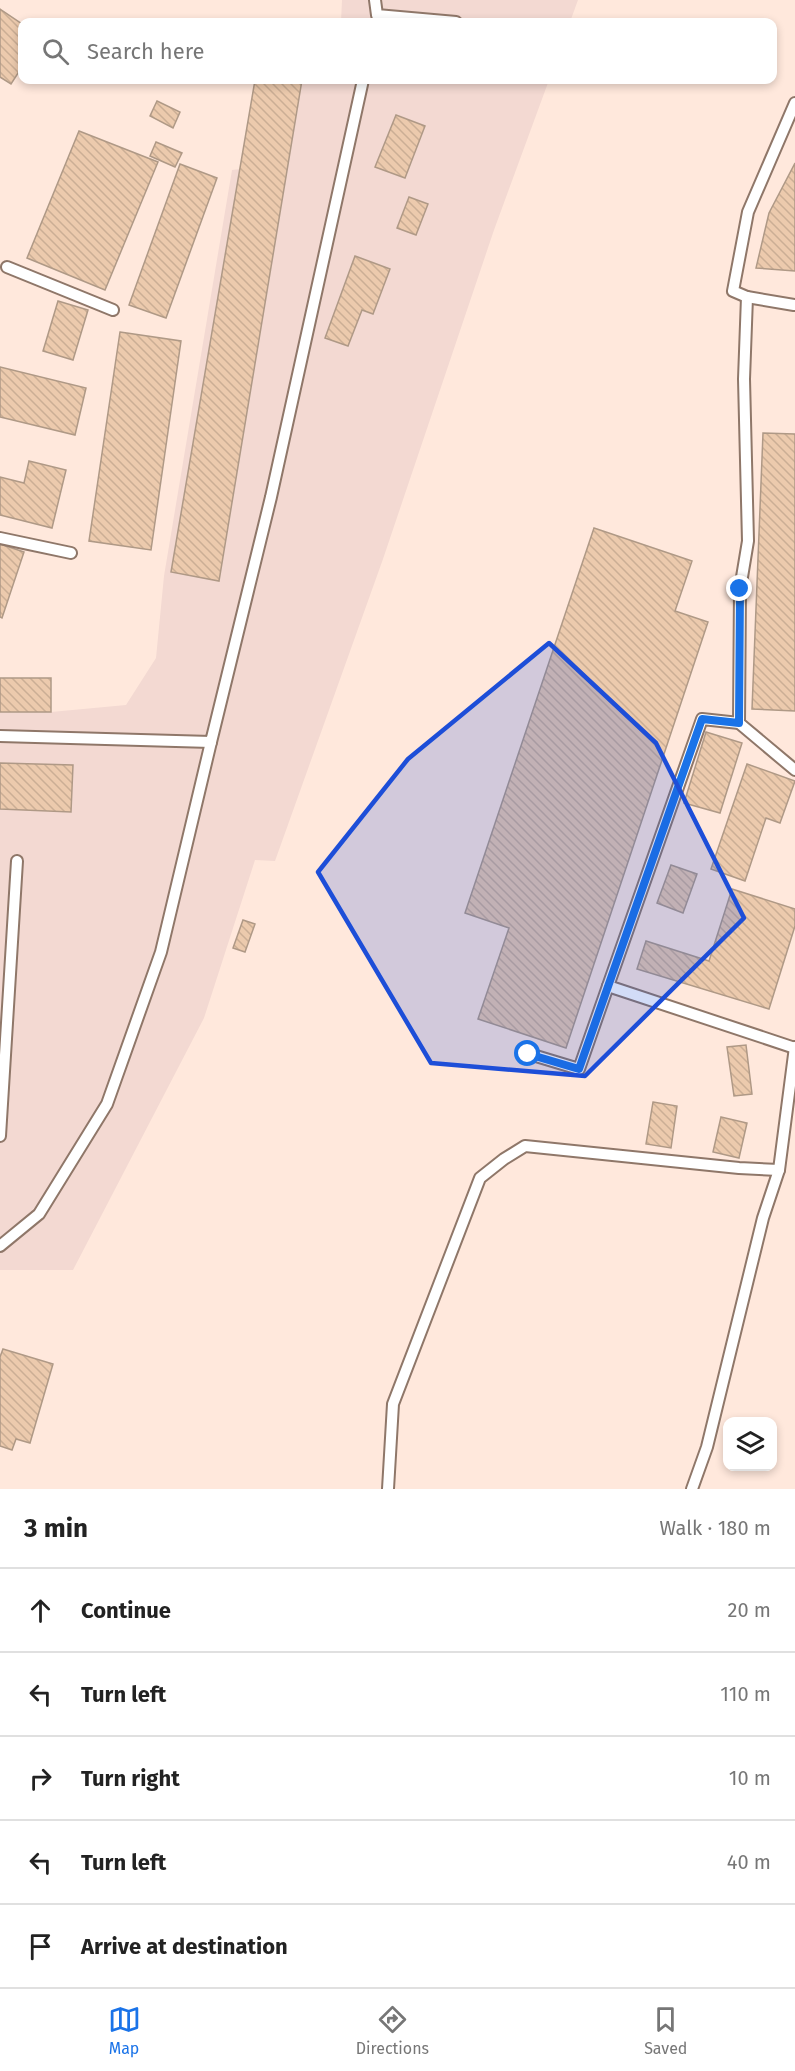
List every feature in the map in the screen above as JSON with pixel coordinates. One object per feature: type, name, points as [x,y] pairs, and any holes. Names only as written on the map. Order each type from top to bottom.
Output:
[{"type":"lane","points":[[375,0],[376,18]]},
{"type":"lane","points":[[0,1246],[39,1214],[107,1104],[161,952],[271,497],[362,84]]},
{"type":"lane","points":[[794,306],[747,297],[733,291],[748,212],[795,104]]},
{"type":"lane","points":[[7,267],[113,310]]},
{"type":"lane","points":[[739,723],[740,589],[748,541],[744,379],[747,297]]},
{"type":"lane","points":[[0,537],[71,553]]},
{"type":"lane","points":[[526,1053],[579,1069],[702,719],[739,723],[795,771]]},
{"type":"lane","points":[[0,736],[211,742]]},
{"type":"lane","points":[[0,1136],[17,861]]},
{"type":"lane","points":[[608,986],[795,1048],[779,1170],[763,1218],[707,1447],[692,1489]]},
{"type":"lane","points":[[388,1489],[393,1404],[480,1178],[525,1146],[779,1170]]},
{"type":"highlighted area","points":[[549,643],[656,743],[744,918],[585,1076],[431,1063],[318,872],[408,759]]},
{"type":"shaded area","points":[[342,0],[578,0],[571,18],[341,18]]},
{"type":"shaded area","points":[[254,84],[548,84],[494,230],[383,559],[275,861],[255,860],[204,1018],[73,1270],[0,1270],[0,712],[51,712],[126,705],[156,658],[164,576],[232,170],[240,169]]},
{"type":"building","points":[[0,9],[18,21],[18,73],[11,84],[0,77]]},
{"type":"building","points":[[254,84],[301,84],[219,581],[171,572]]},
{"type":"building","points":[[157,101],[180,112],[173,128],[150,116]]},
{"type":"building","points":[[396,115],[425,126],[405,178],[375,167]]},
{"type":"building","points":[[79,131],[158,162],[105,290],[27,258]]},
{"type":"building","points":[[156,142],[182,153],[175,167],[150,156]]},
{"type":"building","points":[[795,163],[795,271],[756,268],[769,213]]},
{"type":"building","points":[[180,164],[217,178],[166,318],[129,305]]},
{"type":"building","points":[[409,197],[428,204],[416,235],[397,228]]},
{"type":"building","points":[[355,256],[390,269],[373,314],[362,310],[348,346],[325,338]]},
{"type":"building","points":[[58,301],[88,310],[73,360],[43,351]]},
{"type":"building","points":[[120,332],[181,341],[151,550],[89,541]]},
{"type":"building","points":[[0,367],[86,388],[75,435],[0,417]]},
{"type":"building","points":[[763,433],[795,434],[795,711],[752,709]]},
{"type":"building","points":[[29,461],[66,470],[52,528],[0,515],[0,477],[24,483]]},
{"type":"building","points":[[594,528],[692,561],[675,611],[708,622],[566,1048],[478,1019],[509,928],[465,913]]},
{"type":"building","points":[[0,544],[24,552],[2,618],[0,617]]},
{"type":"building","points":[[0,678],[51,678],[51,712],[0,712]]},
{"type":"building","points":[[706,732],[742,743],[720,813],[684,803]]},
{"type":"building","points":[[0,763],[73,765],[71,812],[0,809]]},
{"type":"building","points":[[747,764],[795,781],[780,823],[766,818],[745,881],[711,869]]},
{"type":"building","points":[[671,865],[697,874],[683,913],[657,903]]},
{"type":"building","points":[[732,889],[795,909],[795,926],[769,1009],[637,969],[646,941],[709,961]]},
{"type":"building","points":[[243,920],[255,924],[245,952],[233,948]]},
{"type":"building","points":[[746,1045],[752,1094],[734,1096],[727,1047]]},
{"type":"building","points":[[653,1102],[677,1106],[671,1148],[646,1144]]},
{"type":"building","points":[[721,1117],[747,1123],[739,1158],[713,1152]]},
{"type":"building","points":[[3,1349],[53,1364],[30,1443],[16,1439],[12,1450],[0,1446],[0,1357]]},
{"type":"route","points":[[528,1054],[579,1069],[702,719],[739,723],[740,589]]}]
